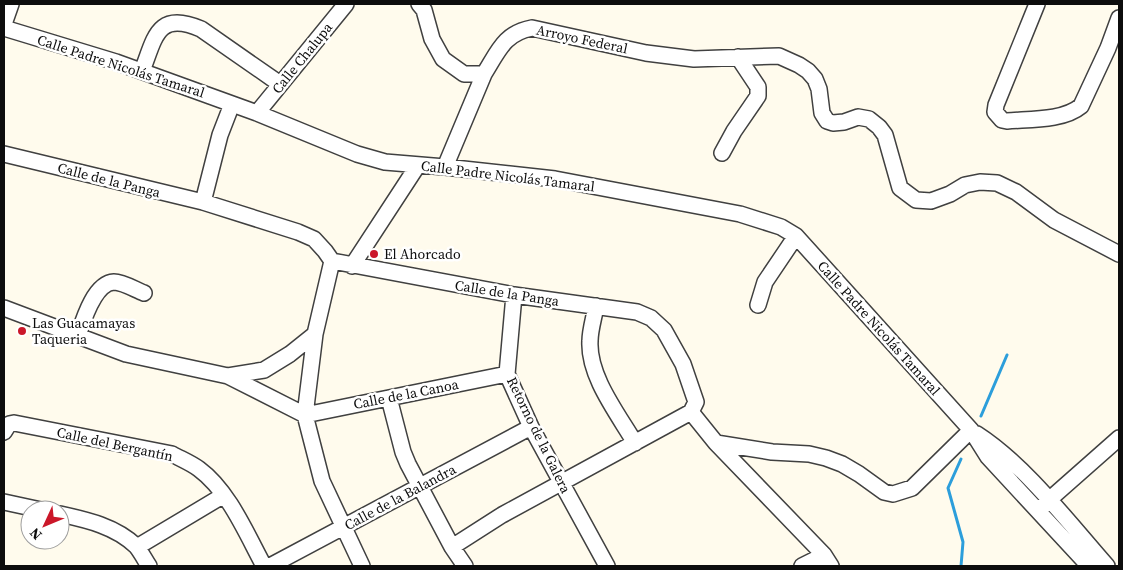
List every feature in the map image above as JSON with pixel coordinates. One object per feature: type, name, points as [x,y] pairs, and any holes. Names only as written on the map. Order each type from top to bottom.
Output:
[{"type":"street","points":[[4,24],[11,4]]},
{"type":"street","name":"Calle Chalupa","points":[[257,112],[346,4]]},
{"type":"street","points":[[419,4],[424,10],[432,39],[443,59],[464,74],[484,74]]},
{"type":"street","points":[[1037,4],[996,105],[996,112],[1002,120],[1064,115],[1081,106],[1108,48],[1119,18]]},
{"type":"street","points":[[142,71],[155,36],[163,26],[168,24],[190,24],[201,29],[280,84]]},
{"type":"street","name":"Calle Padre Nicolás Tamaral","points":[[4,28],[142,71],[257,112],[357,154],[386,162],[445,166],[556,180],[740,214],[781,227],[796,236],[971,430],[988,457],[1089,566]]},
{"type":"street","name":"Arroyo Federal","points":[[445,166],[484,74],[513,33],[532,28],[646,53],[694,59],[778,56],[800,65],[815,79],[819,89],[822,113],[827,120],[833,123],[844,122],[858,117],[869,119],[879,126],[885,135],[900,188],[916,200],[931,201],[950,194],[965,185],[980,182],[997,183],[1016,192],[1054,220],[1119,254]]},
{"type":"street","points":[[722,153],[758,96],[758,87],[738,57]]},
{"type":"street","points":[[203,202],[220,135],[232,104]]},
{"type":"street","name":"Calle de la Panga","points":[[4,154],[203,202],[298,232],[314,239],[332,261],[352,266],[514,295],[637,312],[651,318],[664,330],[683,364],[696,402],[690,412]]},
{"type":"street","points":[[352,266],[418,165]]},
{"type":"street","points":[[758,305],[765,282],[796,236]]},
{"type":"street","points":[[332,261],[315,334],[305,415],[322,480],[362,566]]},
{"type":"street","points":[[78,336],[95,295],[107,284],[117,282],[144,293]]},
{"type":"street","name":"Retorno de la Galera","points":[[514,295],[507,374],[531,427],[607,566]]},
{"type":"street","points":[[596,306],[590,341],[591,356],[597,378],[635,443]]},
{"type":"street","points":[[4,308],[126,354],[228,376],[305,415]]},
{"type":"street","points":[[228,376],[264,370],[290,354],[315,334]]},
{"type":"street","name":"Calle de la Canoa","points":[[305,415],[507,374]]},
{"type":"street","points":[[389,398],[403,452],[452,547],[465,566]]},
{"type":"street","points":[[452,547],[502,515],[690,412],[716,443],[828,560]]},
{"type":"street","name":"Calle del Bergantín","points":[[4,432],[9,424],[14,423],[172,454],[200,470],[224,495],[264,566]]},
{"type":"street","name":"Calle de la Balandra","points":[[270,566],[531,427]]},
{"type":"street","points":[[716,443],[772,452],[809,454],[826,458],[842,464],[884,492],[893,494],[912,488],[971,430]]},
{"type":"street","name":"Calle Padre Nicolás Tamaral","points":[[971,430],[998,448],[1048,499],[1107,566]]},
{"type":"street","points":[[1037,510],[1119,438]]},
{"type":"street","points":[[137,547],[224,495]]},
{"type":"street","points":[[4,502],[20,505]]},
{"type":"street","points":[[70,516],[91,521],[120,534],[137,547],[149,566]]},
{"type":"street","points":[[802,566],[828,560]]},
{"type":"waterway","points":[[981,416],[1007,355]]},
{"type":"waterway","points":[[961,459],[948,488],[963,542],[961,566]]},
{"type":"place","name":"El Ahorcado","points":[[374,254]]},
{"type":"place","name":"Las Guacamayas Taqueria","points":[[22,331]]}]
